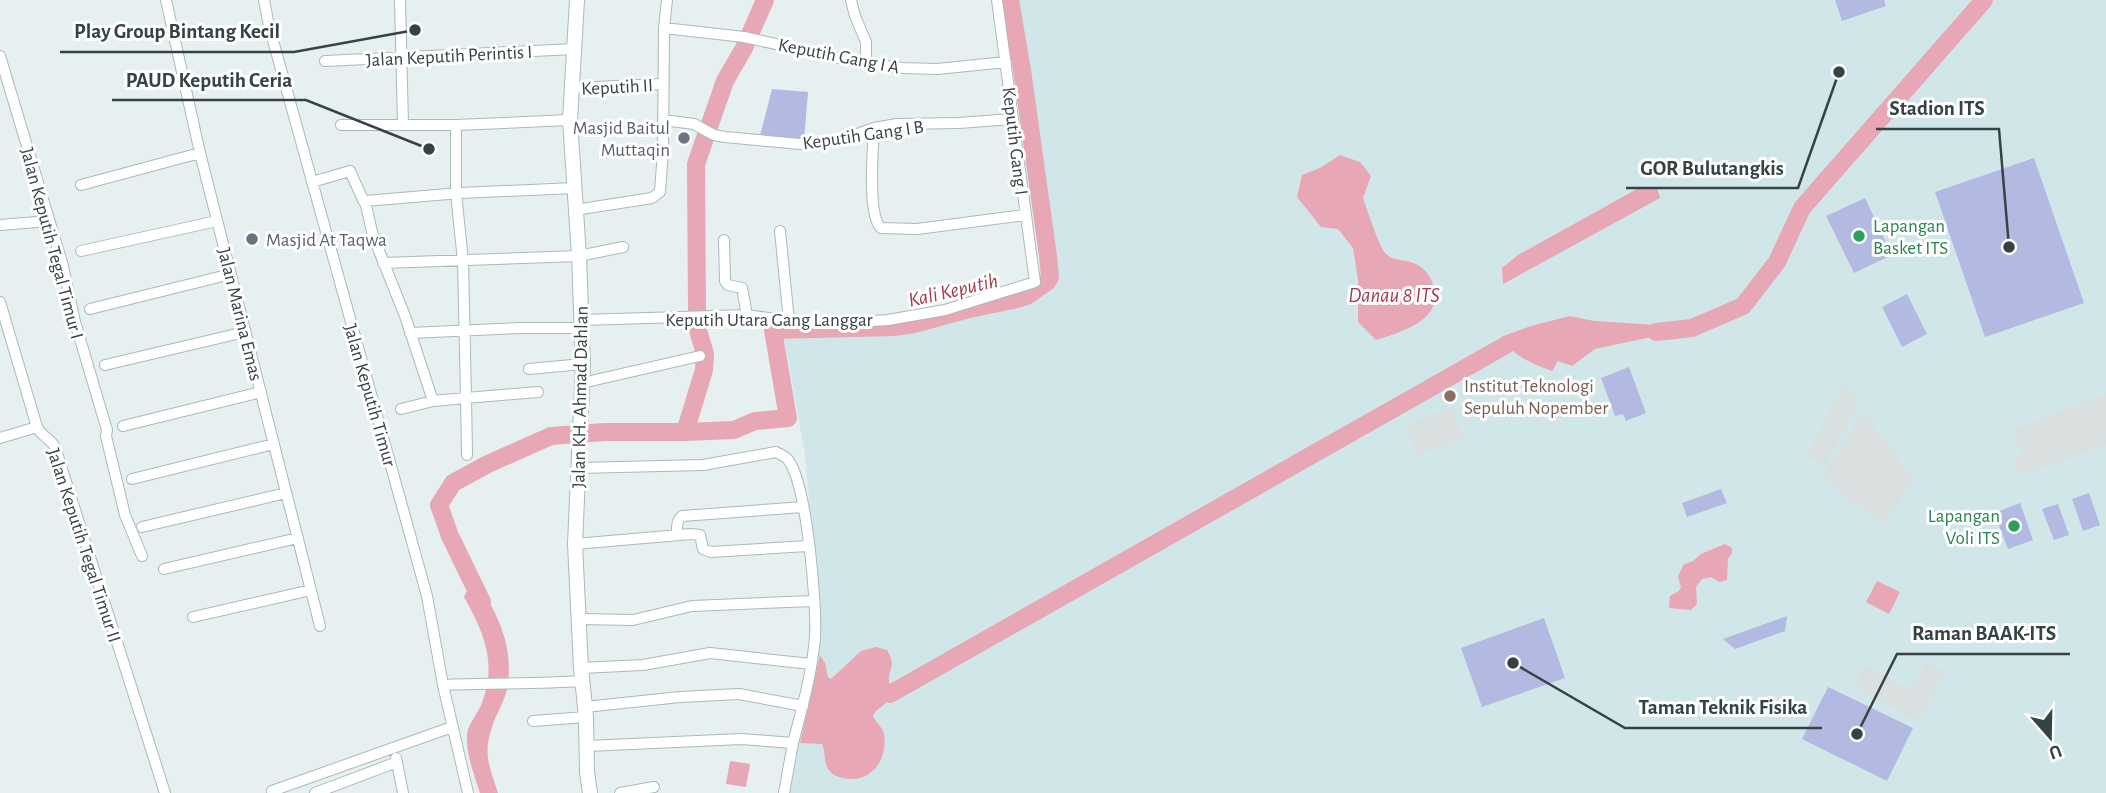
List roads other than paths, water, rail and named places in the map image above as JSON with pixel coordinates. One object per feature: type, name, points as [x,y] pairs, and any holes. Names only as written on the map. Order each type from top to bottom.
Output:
[{"type":"street","name":"Jalan Marina Emas","points":[[166,0],[200,153],[320,626]]},
{"type":"street","name":"Jalan Keputih Timur","points":[[264,0],[427,596],[443,685],[468,793]]},
{"type":"street","points":[[400,0],[402,125]]},
{"type":"street","name":"Jalan KH. Ahmad Dahlan","points":[[577,0],[570,120],[583,364],[575,544],[590,793]]},
{"type":"street","points":[[575,210],[658,195],[661,184],[667,0]]},
{"type":"street","points":[[851,0],[866,41],[866,64]]},
{"type":"street","name":"Keputih Gang I","points":[[997,0],[1035,282]]},
{"type":"street","name":"Keputih Gang I A","points":[[664,28],[750,38],[866,64],[903,68],[937,69],[1006,62]]},
{"type":"street","name":"Jalan Keputih Perintis I","points":[[325,61],[574,49]]},
{"type":"street","name":"Jalan Keputih Tegal Timur I","points":[[0,56],[63,267],[89,376],[107,430],[106,436],[125,515],[142,556]]},
{"type":"street","name":"Keputih II","points":[[572,88],[663,84]]},
{"type":"street","name":"Keputih Gang I B","points":[[663,120],[699,125],[714,135],[800,144],[841,139],[897,124],[1012,119]]},
{"type":"street","points":[[341,125],[456,125],[570,120]]},
{"type":"street","points":[[456,125],[456,193],[463,261],[467,455]]},
{"type":"street","points":[[874,128],[873,176],[878,226],[884,229],[917,229],[1025,215]]},
{"type":"street","points":[[81,185],[200,153]]},
{"type":"street","points":[[312,182],[350,171],[367,201],[373,236],[402,306],[433,401]]},
{"type":"street","points":[[367,201],[456,193],[574,188]]},
{"type":"street","points":[[0,225],[48,221]]},
{"type":"street","points":[[81,251],[217,221]]},
{"type":"street","points":[[780,232],[789,321]]},
{"type":"street","points":[[724,240],[724,281],[727,285],[742,288],[747,315]]},
{"type":"street","points":[[383,263],[579,256],[623,247]]},
{"type":"street","points":[[90,309],[231,274]]},
{"type":"street","name":"Keputih Utara Gang Langgar","points":[[410,333],[747,315],[789,321],[839,323],[916,317],[1035,282]]},
{"type":"street","name":"Jalan Keputih Tegal Timur II","points":[[0,302],[37,427],[55,447],[165,793]]},
{"type":"street","points":[[105,365],[246,332]]},
{"type":"street","points":[[582,383],[700,356]]},
{"type":"street","points":[[529,369],[583,364]]},
{"type":"street","points":[[123,426],[261,392]]},
{"type":"street","points":[[401,409],[433,401],[538,392]]},
{"type":"street","points":[[0,438],[37,427]]},
{"type":"street","points":[[132,479],[274,444]]},
{"type":"street","points":[[579,468],[703,465],[776,452],[786,457],[790,463],[800,489],[803,507],[815,635],[807,691],[793,743],[784,793]]},
{"type":"street","points":[[142,527],[286,493]]},
{"type":"street","points":[[677,535],[677,525],[682,516],[803,507]]},
{"type":"street","points":[[575,544],[691,534],[702,536],[704,549],[710,552],[808,546]]},
{"type":"street","points":[[164,569],[298,538]]},
{"type":"street","points":[[193,617],[311,590]]},
{"type":"street","points":[[580,619],[633,620],[692,606],[813,601]]},
{"type":"street","points":[[443,685],[522,684],[710,653],[811,664]]},
{"type":"street","points":[[533,721],[680,697],[739,694],[803,706]]},
{"type":"street","points":[[272,791],[452,727]]},
{"type":"street","points":[[587,746],[741,739],[793,743]]},
{"type":"street","points":[[392,748],[403,793]]},
{"type":"street","points":[[315,793],[397,762]]},
{"type":"street","points":[[620,793],[653,786]]},
{"type":"water","name":"Danau 8 ITS","points":[[1340,155],[1360,162],[1371,176],[1363,198],[1382,249],[1392,258],[1420,266],[1428,274],[1434,289],[1435,300],[1425,317],[1407,329],[1376,340],[1358,322],[1358,279],[1353,248],[1338,229],[1321,227],[1297,197],[1302,175],[1320,168]]},
{"type":"water","points":[[1657,187],[1660,198],[1503,284],[1502,268],[1518,255],[1637,189]]},
{"type":"water","points":[[1570,316],[1594,321],[1657,325],[1656,336],[1595,349],[1572,366],[1558,361],[1552,371],[1517,354],[1501,337]]},
{"type":"water","points":[[1725,544],[1732,548],[1728,559],[1727,580],[1719,582],[1711,577],[1702,579],[1696,587],[1697,604],[1691,610],[1669,608],[1670,596],[1681,587],[1678,577],[1683,565]]},
{"type":"water","points":[[473,577],[496,616],[508,658],[507,689],[491,730],[488,749],[489,765],[498,793],[480,793],[468,750],[468,731],[481,705],[488,676],[483,636],[464,597]]},
{"type":"water","points":[[1877,581],[1900,592],[1889,614],[1866,602]]},
{"type":"water","points":[[876,647],[887,650],[892,661],[889,697],[873,716],[883,732],[883,754],[880,762],[869,774],[853,779],[841,778],[835,776],[827,767],[822,744],[800,743],[820,655],[831,679],[861,651]]},
{"type":"water","points":[[730,761],[750,764],[746,787],[726,784]]},
{"type":"waterway","points":[[482,602],[450,536],[439,505],[453,483],[551,436],[605,432],[685,432],[704,370],[705,354],[698,330],[697,310],[696,164],[725,81],[744,48],[765,0]]},
{"type":"waterway","name":"Kali Keputih","points":[[685,432],[734,430],[755,421],[788,418],[773,330],[894,327],[914,324],[1027,296],[1047,282],[1050,277],[1048,256],[1010,0]]},
{"type":"waterway","points":[[1656,332],[1692,328],[1743,306],[1777,262],[1802,208],[1984,0]]},
{"type":"waterway","points":[[890,694],[1506,345]]},
{"type":"place","name":"Play Group Bintang Kecil","points":[[415,30]]},
{"type":"place","name":"GOR Bulutangkis","points":[[1839,72]]},
{"type":"place","name":"Masjid Baitul Muttaqin","points":[[684,138]]},
{"type":"place","name":"PAUD Keputih Ceria","points":[[429,149]]},
{"type":"place","name":"Lapangan Basket ITS","points":[[1859,236]]},
{"type":"place","name":"Masjid At Taqwa","points":[[252,239]]},
{"type":"place","name":"Stadion ITS","points":[[2009,247]]},
{"type":"place","name":"Institut Teknologi Sepuluh Nopember","points":[[1450,396]]},
{"type":"place","name":"Lapangan Voli ITS","points":[[2014,526]]},
{"type":"place","name":"Taman Teknik Fisika","points":[[1513,663]]},
{"type":"place","name":"Raman BAAK-ITS","points":[[1857,734]]}]
